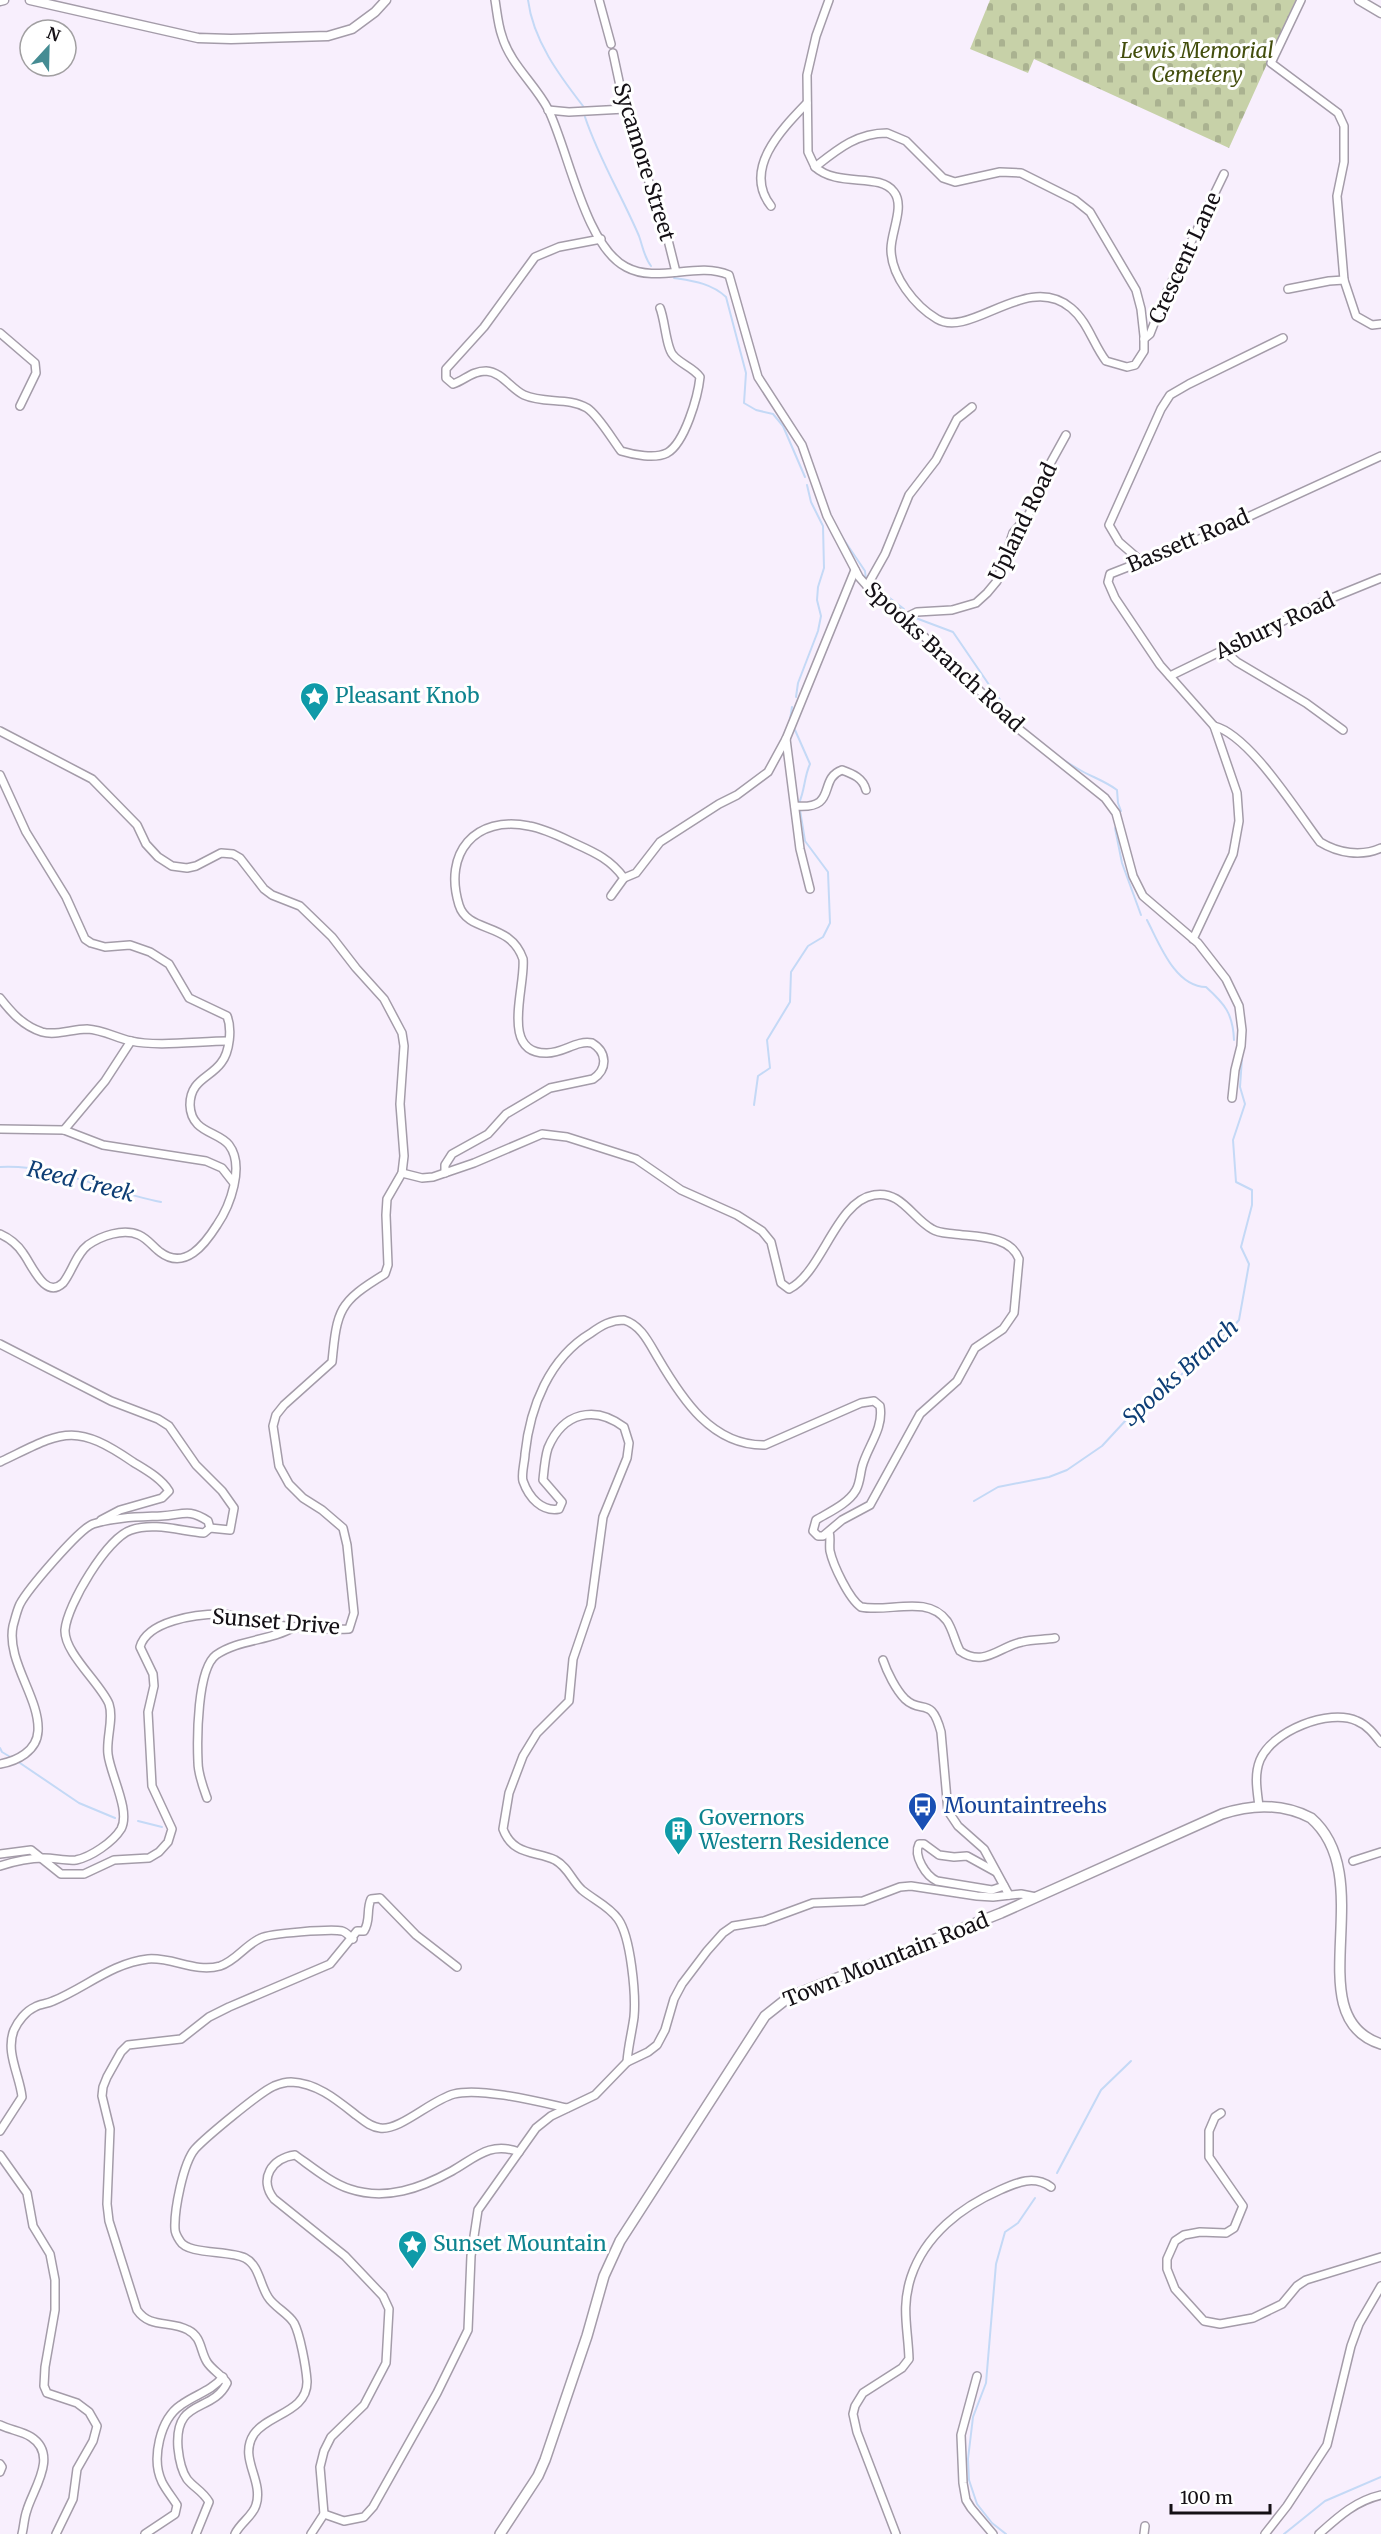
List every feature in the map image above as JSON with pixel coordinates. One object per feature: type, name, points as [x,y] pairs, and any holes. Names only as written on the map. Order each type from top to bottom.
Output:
[{"type":"main road","name":"Town Mountain Road","points":[[500,2534],[538,2476],[545,2460],[611,2257],[765,2016],[779,2003],[800,1991],[957,1931],[1037,1897],[1222,1814],[1259,1806],[1277,1807],[1307,1816],[1328,1829],[1341,1844]]},
{"type":"main road","points":[[1351,1980],[1349,2000],[1353,2022],[1365,2037],[1381,2044]]},
{"type":"street","points":[[30,0],[198,38],[231,39],[328,36],[352,28],[375,12],[386,0]]},
{"type":"street","name":"Spooks Branch Road","points":[[495,0],[502,37],[513,59],[548,110],[566,161],[607,250],[625,267],[644,273],[711,269],[729,275],[758,377],[801,445],[827,516],[855,570],[867,586],[905,618],[1020,730],[1105,798],[1116,813],[1133,876],[1143,896],[1193,939],[1226,979],[1239,1006],[1241,1046],[1235,1070],[1232,1098]]},
{"type":"street","points":[[599,0],[611,44]]},
{"type":"street","points":[[829,0],[816,36],[807,75],[808,152],[815,166],[855,139],[866,135],[887,133],[906,141],[944,178],[955,182],[1012,171],[1058,191],[1090,212],[1100,226],[1136,290],[1141,309],[1144,339]]},
{"type":"street","points":[[1301,0],[1271,63],[1338,113],[1344,126],[1344,162],[1337,196],[1344,280],[1356,316],[1372,325],[1381,324]]},
{"type":"street","points":[[1359,0],[1381,12]]},
{"type":"street","name":"Sycamore Street","points":[[613,53],[626,110],[676,272]]},
{"type":"street","points":[[771,206],[764,197],[761,187],[764,161],[776,138],[807,103]]},
{"type":"street","points":[[548,110],[569,112],[626,110]]},
{"type":"street","name":"Crescent Lane","points":[[815,166],[822,173],[841,180],[885,183],[894,191],[899,200],[891,252],[896,269],[916,302],[938,319],[956,322],[982,316],[998,306],[1035,297],[1054,299],[1070,307],[1077,314],[1106,361],[1127,367],[1135,365],[1144,351],[1144,339],[1150,334],[1164,298],[1224,174]]},
{"type":"street","points":[[601,239],[559,247],[535,257],[484,327],[446,369],[446,378],[453,384],[477,372],[489,371],[527,397],[542,401],[575,403],[586,408],[593,413],[621,451],[642,455],[666,454],[674,448],[696,404],[700,376],[673,355],[668,344],[666,323],[660,308]]},
{"type":"street","points":[[1288,289],[1344,280]]},
{"type":"street","points":[[0,333],[35,363],[36,373],[20,406]]},
{"type":"street","points":[[1143,562],[1119,542],[1109,525],[1161,409],[1170,395],[1283,338]]},
{"type":"street","points":[[867,586],[885,554],[909,495],[936,460],[957,420],[972,407]]},
{"type":"street","name":"Upland Road","points":[[905,618],[917,612],[952,610],[976,603],[987,593],[997,581],[1013,532],[1029,514],[1050,464],[1066,435]]},
{"type":"street","name":"Bassett Road","points":[[1193,939],[1233,854],[1239,821],[1237,793],[1214,726],[1170,676],[1115,598],[1108,582],[1110,574],[1143,562],[1381,456]]},
{"type":"street","points":[[611,896],[624,878],[636,873],[660,842],[737,795],[768,772],[786,739],[855,570]]},
{"type":"street","name":"Asbury Road","points":[[1170,676],[1322,602],[1381,578]]},
{"type":"street","points":[[1223,650],[1343,730]]},
{"type":"street","points":[[1214,726],[1224,729],[1260,761],[1320,842],[1351,853],[1362,853],[1381,848]]},
{"type":"street","points":[[0,731],[92,779],[136,825],[146,844],[158,857],[172,866],[187,868],[221,853],[233,854],[246,865],[264,889],[272,895],[300,906],[332,937],[384,999],[402,1033],[404,1046],[400,1104],[405,1140],[402,1173],[422,1178],[445,1173],[542,1134],[567,1137],[636,1159],[681,1190],[737,1215],[762,1232],[771,1242],[781,1283],[789,1289],[801,1280],[843,1218],[862,1199],[876,1194],[898,1200],[925,1224],[939,1232],[988,1238],[1011,1247],[1019,1259],[1014,1313],[1010,1321],[1003,1329],[975,1348],[957,1381],[920,1414],[870,1505],[842,1520],[823,1536],[818,1536],[813,1531],[813,1524],[856,1491],[862,1466],[880,1422],[880,1406],[874,1401],[861,1403],[765,1444],[751,1445],[730,1440],[710,1427],[670,1379],[638,1328],[624,1320],[606,1323],[567,1350],[538,1399],[527,1435],[523,1480],[538,1505],[551,1510],[559,1509],[562,1502],[543,1480],[548,1449],[566,1424],[585,1414],[603,1415],[624,1427],[629,1443],[622,1473],[603,1517],[591,1606],[573,1659],[569,1701],[537,1733],[523,1756],[509,1793],[503,1829],[510,1840],[525,1852],[553,1859],[563,1865],[580,1888],[614,1914],[622,1925],[635,2002],[627,2062]]},
{"type":"street","points":[[786,739],[800,849],[810,889]]},
{"type":"street","points":[[795,806],[811,808],[817,806],[828,790],[835,772],[842,770],[859,778],[865,784],[866,790]]},
{"type":"street","points":[[0,776],[26,832],[66,897],[85,939],[105,947],[130,945],[141,947],[169,963],[189,998],[227,1016],[231,1026],[226,1052],[221,1064],[197,1084],[190,1102],[190,1111],[204,1130],[221,1138],[229,1145],[236,1159],[232,1197],[218,1224],[198,1250],[190,1256],[175,1259],[162,1254],[139,1235],[127,1232],[113,1234],[86,1246],[68,1276],[54,1288],[45,1285],[22,1251],[0,1234]]},
{"type":"street","points":[[445,1173],[445,1165],[452,1154],[488,1134],[502,1116],[550,1088],[593,1079],[599,1075],[604,1063],[603,1054],[592,1043],[578,1043],[563,1050],[543,1053],[525,1044],[518,1028],[523,958],[520,950],[508,936],[472,921],[462,911],[459,905],[455,867],[461,849],[472,836],[490,827],[527,825],[553,833],[604,857],[617,868],[624,878]]},
{"type":"street","points":[[0,998],[17,1019],[42,1032],[58,1033],[86,1029],[104,1031],[132,1041],[228,1041]]},
{"type":"street","points":[[64,1130],[105,1082],[132,1041]]},
{"type":"street","points":[[0,1129],[64,1130],[103,1145],[206,1161],[222,1168],[233,1182]]},
{"type":"street","name":"Sunset Drive","points":[[0,1854],[31,1850],[44,1858],[61,1874],[84,1874],[114,1860],[149,1858],[159,1852],[168,1842],[172,1829],[152,1786],[148,1712],[154,1686],[153,1674],[140,1647],[142,1638],[150,1630],[197,1616],[223,1614],[294,1627],[349,1629],[354,1613],[343,1528],[303,1498],[289,1484],[279,1466],[273,1426],[276,1415],[284,1405],[332,1362],[339,1317],[347,1302],[357,1291],[385,1274],[388,1265],[387,1199],[402,1173]]},
{"type":"street","points":[[0,1344],[111,1401],[158,1419],[169,1426],[196,1465],[222,1491],[234,1509],[230,1530],[210,1528],[204,1533],[152,1527],[130,1530],[102,1554],[79,1592],[65,1631],[68,1642],[88,1676],[109,1704],[108,1754],[121,1802],[123,1820],[120,1830],[100,1849],[76,1860],[44,1858],[20,1860],[0,1866]]},
{"type":"street","points":[[0,1462],[49,1439],[73,1433],[114,1448],[162,1481],[169,1491],[162,1498],[120,1510],[97,1523]]},
{"type":"street","points":[[0,1764],[22,1757],[32,1747],[38,1731],[35,1713],[13,1644],[13,1627],[20,1604],[33,1585],[76,1537],[91,1524],[122,1518],[195,1512],[208,1521],[210,1528]]},
{"type":"street","points":[[830,1532],[830,1548],[834,1563],[850,1596],[861,1606],[930,1608],[948,1622],[960,1651],[974,1656],[991,1656],[1020,1642],[1055,1638]]},
{"type":"street","points":[[207,1798],[198,1764],[201,1693],[206,1672],[215,1656],[239,1646],[283,1634],[294,1627]]},
{"type":"street","points":[[883,1660],[903,1697],[911,1703],[926,1706],[936,1717],[941,1732],[948,1811],[958,1826],[984,1849],[1009,1895]]},
{"type":"street","points":[[1259,1806],[1256,1785],[1261,1758],[1279,1738],[1293,1729],[1318,1720],[1342,1718],[1357,1720],[1369,1728],[1381,1743]]},
{"type":"street","points":[[997,1873],[967,1856],[939,1855],[924,1844],[919,1844],[917,1849],[918,1858],[930,1878],[937,1881],[992,1890],[1004,1886]]},
{"type":"street","points":[[1353,1861],[1381,1852]]},
{"type":"street","points":[[324,2514],[344,2521],[364,2517],[378,2498],[437,2393],[468,2330],[471,2256],[478,2210],[536,2128],[551,2116],[596,2096],[627,2062],[657,2045],[682,1984],[723,1933],[733,1926],[771,1919],[813,1903],[863,1901],[900,1887],[911,1886],[977,1896],[1037,1897]]},
{"type":"street","points":[[196,2534],[209,2502],[201,2489],[188,2480],[182,2467],[179,2425],[183,2417],[223,2390],[227,2383],[209,2365],[200,2341],[188,2330],[154,2323],[143,2318],[136,2310],[109,2221],[107,2204],[111,2154],[110,2129],[102,2096],[103,2086],[121,2052],[128,2045],[181,2039],[209,2017],[330,1964],[353,1939],[357,1931],[364,1931],[368,1923],[371,1899],[380,1898],[398,1918],[457,1967]]},
{"type":"street","points":[[0,2131],[22,2097],[12,2058],[13,2032],[25,2014],[35,2007],[52,2001],[116,1968],[151,1959],[187,1967],[208,1968],[231,1962],[263,1936],[330,1930],[345,1932],[353,1939]]},
{"type":"street","points":[[235,2534],[256,2506],[258,2495],[247,2454],[254,2434],[261,2426],[299,2402],[307,2383],[293,2323],[268,2298],[247,2259],[223,2252],[192,2249],[182,2245],[174,2231],[183,2177],[195,2149],[260,2095],[288,2082],[315,2087],[369,2124],[379,2128],[387,2128],[402,2122],[439,2098],[458,2093],[525,2098],[568,2109]]},
{"type":"street","points":[[1221,2113],[1215,2117],[1209,2131],[1209,2157],[1241,2201],[1242,2212],[1234,2228],[1226,2233],[1200,2232],[1179,2238],[1170,2249],[1166,2264],[1175,2289],[1204,2321],[1220,2324],[1254,2318],[1282,2304],[1297,2286],[1306,2280],[1381,2257]]},
{"type":"street","points":[[311,2534],[324,2514],[320,2467],[324,2451],[332,2437],[364,2405],[386,2363],[389,2309],[383,2296],[345,2256],[267,2191],[267,2179],[271,2170],[283,2157],[296,2155],[349,2189],[367,2193],[398,2193],[418,2187],[453,2170],[484,2150],[493,2148],[519,2152]]},
{"type":"street","points":[[0,2155],[27,2193],[33,2226],[50,2254],[55,2280],[55,2310],[44,2386],[47,2393],[84,2408],[97,2426],[93,2441],[77,2469],[73,2499],[56,2534]]},
{"type":"street","points":[[896,2534],[857,2432],[853,2414],[863,2393],[902,2368],[909,2359],[904,2314],[912,2276],[930,2241],[972,2203],[1017,2183],[1036,2179],[1051,2187]]},
{"type":"street","points":[[1266,2534],[1326,2445],[1350,2346],[1359,2324],[1381,2286]]},
{"type":"street","points":[[977,2376],[961,2435],[963,2483],[966,2499],[971,2508],[993,2534]]},
{"type":"street","points":[[145,2534],[175,2514],[177,2505],[162,2481],[158,2468],[159,2446],[170,2416],[189,2399],[213,2388],[223,2377]]},
{"type":"street","points":[[0,2425],[32,2437],[43,2455],[44,2466],[27,2508],[22,2534]]},
{"type":"street","points":[[0,2464],[2,2467],[0,2472]]},
{"type":"street","points":[[1319,2534],[1347,2509],[1366,2499],[1381,2495]]},
{"type":"green space","name":"Lewis Memorial Cemetery","points":[[990,0],[1296,0],[1229,148],[1034,59],[1028,73],[970,49]]},
{"type":"waterway","name":"Spooks Branch","points":[[528,0],[541,43],[556,69],[583,106]]},
{"type":"waterway","name":"Spooks Branch","points":[[585,117],[651,266]]},
{"type":"waterway","name":"Spooks Branch","points":[[674,278],[708,286],[726,297],[746,373],[744,403],[756,410],[773,414],[783,426],[805,477]]},
{"type":"waterway","points":[[796,697],[798,683],[818,631],[821,616],[817,600],[818,587],[824,568],[823,526],[811,502],[807,485]]},
{"type":"waterway","name":"Spooks Branch","points":[[838,531],[865,571],[866,580]]},
{"type":"waterway","name":"Spooks Branch","points":[[874,586],[904,609]]},
{"type":"waterway","name":"Spooks Branch","points":[[913,617],[953,632],[994,692]]},
{"type":"waterway","name":"Spooks Branch","points":[[999,698],[1023,729],[1047,748],[1070,764],[1117,790],[1121,811]]},
{"type":"waterway","points":[[790,720],[792,707]]},
{"type":"waterway","points":[[795,730],[810,764],[799,803]]},
{"type":"waterway","points":[[754,1105],[758,1076],[770,1068],[767,1040],[790,1002],[791,972],[808,946],[823,937],[830,923],[828,872],[805,841],[800,810]]},
{"type":"waterway","name":"Spooks Branch","points":[[1115,828],[1122,863],[1141,915]]},
{"type":"waterway","name":"Spooks Branch","points":[[1147,920],[1169,962],[1177,972],[1185,980],[1206,987],[1223,1004],[1230,1016],[1234,1040]]},
{"type":"waterway","name":"Spooks Branch","points":[[974,1501],[998,1487],[1049,1477],[1067,1470],[1102,1446],[1151,1393],[1179,1378],[1204,1344],[1226,1335],[1239,1320],[1249,1264],[1241,1247],[1252,1205],[1252,1190],[1236,1182],[1233,1140],[1245,1104],[1240,1087],[1242,1058]]},
{"type":"waterway","name":"Reed Creek","points":[[0,1167],[21,1167],[61,1174],[161,1202]]},
{"type":"waterway","points":[[0,1748],[12,1758]]},
{"type":"waterway","points":[[17,1761],[79,1803],[115,1818]]},
{"type":"waterway","points":[[138,1821],[162,1827]]},
{"type":"waterway","points":[[1057,2173],[1101,2090],[1131,2061]]},
{"type":"waterway","points":[[1006,2534],[992,2523],[977,2504],[969,2480],[968,2459],[973,2417],[986,2383],[996,2264],[1005,2232],[1018,2223],[1035,2198]]},
{"type":"waterway","points":[[1284,2534],[1325,2501],[1381,2477]]},
{"type":"place","name":"Pleasant Knob","points":[[314,722]]},
{"type":"place","name":"Mountaintreehs","points":[[923,1832]]},
{"type":"place","name":"Governors Western Residence","points":[[678,1856]]},
{"type":"place","name":"Sunset Mountain","points":[[412,2270]]}]
